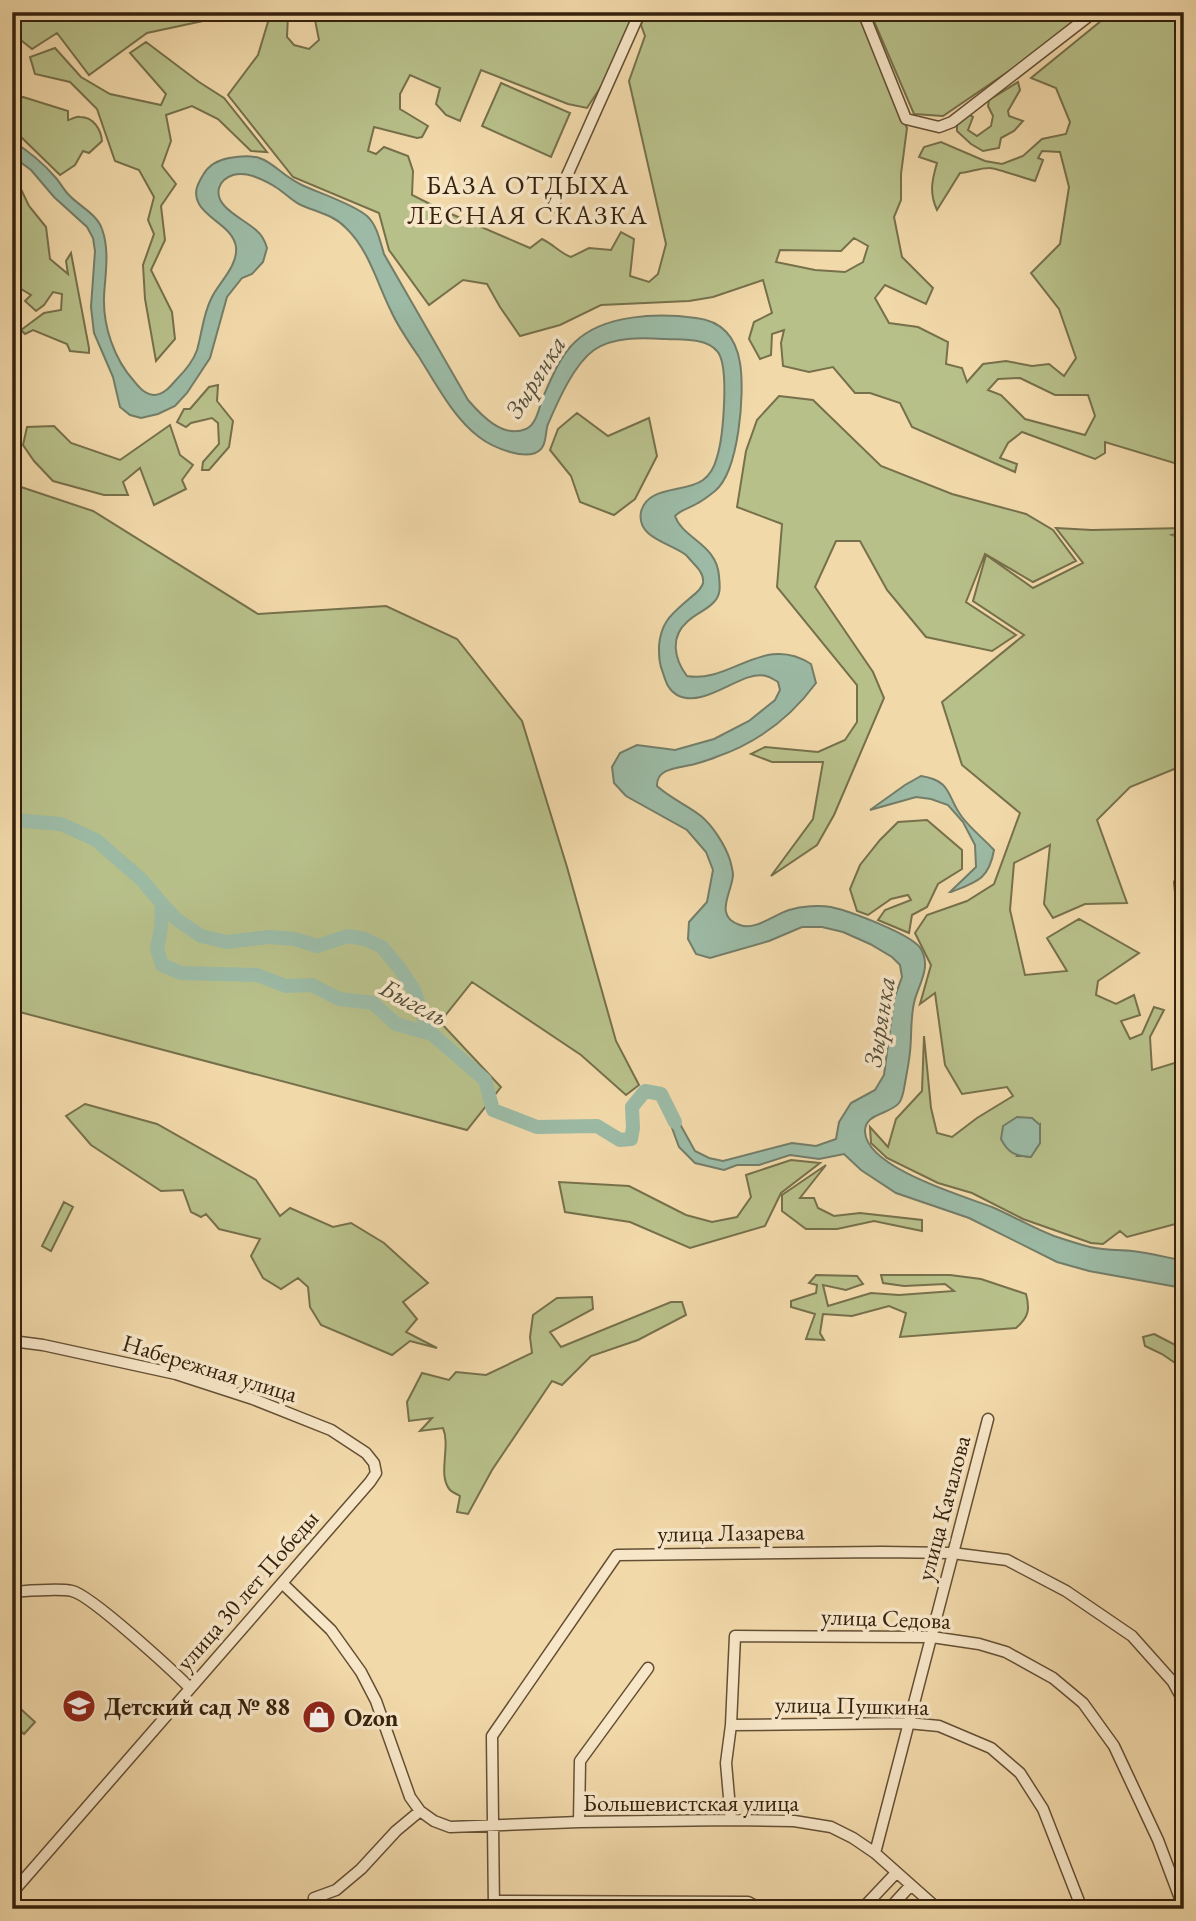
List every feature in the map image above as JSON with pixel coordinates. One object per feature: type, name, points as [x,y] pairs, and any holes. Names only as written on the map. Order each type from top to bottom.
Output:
[{"type":"street","points":[[553,207],[640,12]]},
{"type":"street","points":[[863,12],[906,119],[939,127],[952,122],[1094,12]]},
{"type":"street","name":"Набережная улица","points":[[12,1341],[43,1345],[176,1374],[253,1399],[331,1430],[366,1453],[374,1463],[376,1473]]},
{"type":"street","name":"улица Качалова","points":[[875,1853],[988,1419]]},
{"type":"street","name":"улица 30 лет Победы","points":[[12,1893],[376,1473]]},
{"type":"street","name":"улица Лазарева","points":[[494,1905],[492,1736],[617,1555],[952,1553],[1007,1560],[1066,1591],[1132,1636],[1173,1682],[1184,1703]]},
{"type":"street","points":[[282,1583],[331,1630],[361,1672],[376,1701],[410,1797],[419,1811],[336,1890],[314,1898],[317,1909]]},
{"type":"street","points":[[12,1592],[73,1591],[97,1606],[190,1688]]},
{"type":"street","name":"улица Седова","points":[[731,1725],[735,1636],[932,1637],[979,1644],[1006,1652],[1053,1678],[1083,1703],[1114,1746],[1158,1840],[1184,1909]]},
{"type":"street","points":[[579,1822],[580,1761],[648,1668]]},
{"type":"street","name":"улица Пушкина","points":[[731,1725],[908,1723],[939,1726],[990,1748],[1020,1773],[1043,1809],[1082,1909]]},
{"type":"street","points":[[730,1820],[726,1763],[731,1725]]},
{"type":"street","name":"Большевистская улица","points":[[419,1811],[450,1827],[730,1820],[794,1821],[831,1827],[875,1853],[937,1909]]},
{"type":"street","points":[[862,1909],[896,1873]]},
{"type":"street","points":[[889,1909],[911,1885]]},
{"type":"street","points":[[494,1905],[748,1902],[761,1909]]},
{"type":"green space","points":[[12,12],[245,12],[147,33],[89,75],[57,33],[32,49],[12,33]]},
{"type":"green space","points":[[271,12],[290,12],[287,37],[294,45],[309,49],[319,40],[315,20],[320,12],[635,12],[606,79],[587,108],[568,104],[481,70],[460,121],[446,115],[436,104],[440,88],[410,75],[400,94],[400,109],[428,126],[422,137],[374,127],[368,151],[376,154],[384,147],[408,156],[413,171],[412,195],[530,248],[542,239],[571,257],[589,248],[611,250],[621,232],[634,239],[630,276],[649,282],[658,274],[666,244],[629,81],[645,36],[641,25],[646,12],[860,12],[907,128],[901,174],[901,200],[894,217],[902,257],[933,288],[926,304],[885,285],[875,298],[889,323],[918,327],[948,342],[946,364],[962,368],[967,382],[983,364],[1006,361],[1032,366],[1049,364],[1064,376],[1076,358],[1059,309],[1031,273],[1060,244],[1069,187],[1060,152],[1042,151],[1038,158],[1043,160],[1035,181],[992,168],[960,173],[937,210],[932,186],[937,163],[919,157],[924,147],[941,142],[985,161],[1002,164],[1023,156],[1042,139],[1066,134],[1070,122],[1056,88],[1031,78],[1112,12],[1184,12],[1184,466],[1105,442],[1105,453],[1095,459],[1022,432],[1008,443],[1000,458],[1017,464],[1015,472],[912,427],[900,403],[870,393],[855,393],[833,367],[809,372],[783,366],[781,343],[784,330],[772,334],[771,355],[760,359],[749,339],[754,322],[772,313],[763,280],[713,297],[689,301],[601,305],[560,325],[520,336],[487,284],[463,280],[429,305],[389,250],[379,213],[293,177],[228,95],[258,55]],"holes":[[[854,238],[868,246],[863,262],[845,272],[815,270],[776,262],[780,250],[841,251]],[[1020,378],[1055,395],[1088,395],[1095,416],[1085,435],[1025,419],[1001,395],[988,390],[998,379]]]},
{"type":"green space","points":[[870,12],[1089,12],[1071,29],[943,116],[914,114]]},
{"type":"green space","points":[[146,42],[224,98],[267,152],[251,151],[218,119],[192,106],[166,115],[171,141],[162,166],[176,184],[161,206],[165,240],[151,270],[172,312],[175,339],[156,361],[145,299],[143,265],[154,234],[148,220],[154,197],[139,170],[115,161],[97,109],[70,82],[35,74],[30,57],[55,48],[81,77],[110,94],[161,105],[166,94],[130,53]]},
{"type":"green space","points":[[1018,82],[1020,90],[1008,111],[1009,116],[1023,121],[1014,131],[1001,138],[999,148],[983,151],[957,131],[957,121],[968,114],[973,117],[968,130],[977,136],[991,126],[993,116],[988,106],[989,100]]},
{"type":"green space","points":[[501,83],[570,113],[551,157],[482,126]]},
{"type":"green space","points":[[23,97],[68,111],[68,120],[78,117],[89,119],[98,129],[102,141],[89,153],[83,151],[75,165],[60,175],[19,135],[12,134],[12,99]]},
{"type":"green space","points":[[12,182],[19,185],[29,206],[46,227],[50,259],[68,274],[66,261],[71,253],[89,353],[70,351],[67,344],[33,330],[25,334],[21,330],[44,313],[61,310],[62,294],[53,292],[36,311],[25,301],[31,295],[16,286],[12,287]]},
{"type":"green space","points":[[218,385],[217,401],[233,421],[229,447],[209,470],[202,470],[203,462],[219,444],[218,423],[212,418],[191,423],[186,427],[177,422],[184,409],[190,409],[209,387]]},
{"type":"green space","points":[[779,396],[813,400],[881,466],[952,494],[1026,514],[1053,530],[1076,561],[1033,582],[985,554],[966,602],[1016,635],[992,651],[926,637],[887,590],[860,541],[836,541],[815,587],[873,672],[884,698],[834,815],[817,845],[771,876],[813,819],[823,762],[772,762],[751,754],[765,747],[818,752],[845,740],[857,722],[857,685],[777,587],[782,524],[737,507],[746,451],[757,420]]},
{"type":"green space","points":[[577,413],[608,436],[649,418],[657,456],[635,499],[614,515],[580,502],[571,476],[550,450],[558,429]]},
{"type":"green space","points":[[170,425],[180,455],[193,465],[182,480],[186,489],[154,505],[140,468],[123,482],[128,495],[104,495],[53,481],[23,445],[27,427],[54,426],[71,443],[120,460]]},
{"type":"green space","points":[[12,484],[93,511],[258,614],[386,606],[457,639],[522,721],[616,1041],[639,1085],[626,1095],[581,1055],[472,982],[440,1022],[501,1087],[467,1130],[12,1010]]},
{"type":"green space","points":[[1056,528],[1184,528],[1184,532],[1172,535],[1184,539],[1184,765],[1130,787],[1097,820],[1127,903],[1085,904],[1053,918],[1044,904],[1050,845],[1014,863],[1010,910],[1025,975],[1067,971],[1047,938],[1079,919],[1139,953],[1098,981],[1096,995],[1116,1004],[1134,995],[1140,1015],[1121,1021],[1130,1039],[1142,1034],[1154,1007],[1164,1010],[1150,1037],[1152,1070],[1184,1060],[1184,1225],[1179,1223],[1127,1237],[1120,1231],[1103,1244],[1091,1243],[1023,1219],[972,1193],[938,1183],[887,1158],[871,1143],[870,1127],[888,1147],[896,1119],[922,1091],[924,1036],[931,1108],[937,1133],[952,1137],[1013,1096],[1007,1087],[962,1094],[945,1065],[935,993],[920,1004],[931,965],[915,933],[927,915],[967,901],[994,884],[1020,813],[962,765],[942,702],[1024,635],[973,601],[986,555],[1033,588],[1083,563]],"holes":[[[1040,1125],[1040,1143],[1031,1156],[1017,1156]]]},
{"type":"green space","points":[[927,820],[962,850],[962,869],[938,884],[927,907],[912,915],[909,933],[878,920],[885,910],[911,900],[908,895],[891,899],[868,915],[857,911],[850,889],[860,865],[898,822]]},
{"type":"green space","points":[[1184,860],[1184,992],[1174,882]]},
{"type":"green space","points":[[85,1104],[157,1124],[256,1180],[280,1216],[290,1208],[333,1227],[351,1223],[384,1243],[428,1283],[403,1302],[417,1319],[406,1332],[437,1348],[410,1341],[392,1355],[321,1325],[310,1307],[308,1287],[298,1278],[281,1289],[263,1278],[251,1256],[260,1239],[219,1229],[206,1214],[201,1217],[191,1212],[183,1190],[161,1191],[91,1145],[66,1116]]},
{"type":"green space","points":[[791,1160],[820,1163],[781,1193],[765,1226],[690,1248],[630,1222],[565,1212],[559,1182],[629,1186],[686,1215],[712,1222],[737,1217],[751,1197],[746,1175]]},
{"type":"green space","points":[[826,1165],[800,1198],[814,1198],[818,1208],[834,1216],[860,1213],[922,1220],[922,1231],[874,1221],[837,1229],[806,1229],[782,1211],[782,1195]]},
{"type":"green space","points":[[64,1202],[73,1207],[51,1251],[42,1246]]},
{"type":"green space","points":[[816,1275],[857,1276],[863,1284],[846,1290],[823,1285],[828,1306],[871,1293],[899,1295],[954,1291],[945,1284],[904,1286],[883,1283],[881,1275],[950,1275],[981,1279],[1026,1294],[1027,1312],[1016,1328],[900,1337],[906,1313],[889,1306],[852,1316],[823,1314],[820,1333],[824,1340],[806,1339],[815,1314],[791,1307],[791,1301],[816,1293],[817,1285],[809,1283]]},
{"type":"green space","points":[[592,1297],[593,1309],[550,1332],[561,1347],[671,1302],[682,1302],[686,1315],[638,1340],[591,1356],[562,1385],[552,1381],[492,1470],[468,1514],[457,1512],[460,1496],[446,1484],[446,1444],[443,1428],[420,1431],[432,1418],[409,1421],[407,1402],[422,1373],[449,1380],[456,1372],[486,1375],[532,1353],[530,1337],[533,1315],[557,1298]]},
{"type":"green space","points":[[1154,1334],[1179,1347],[1184,1346],[1184,1369],[1145,1346],[1143,1337]]},
{"type":"green space","points":[[12,1701],[35,1722],[24,1734],[12,1723]]},
{"type":"shaded area","points":[[12,141],[41,162],[69,195],[100,224],[106,246],[104,308],[111,342],[127,372],[140,388],[151,395],[167,390],[191,362],[197,350],[208,305],[231,268],[236,254],[234,240],[230,234],[199,204],[196,196],[198,186],[205,172],[214,164],[243,156],[263,159],[293,180],[367,216],[376,229],[384,254],[468,400],[493,424],[509,431],[530,427],[565,354],[575,342],[601,326],[632,318],[681,316],[705,320],[726,332],[738,354],[741,376],[741,411],[735,450],[730,467],[715,491],[675,516],[685,531],[712,556],[717,565],[720,590],[714,602],[690,619],[678,634],[677,655],[687,676],[703,677],[762,656],[794,656],[811,664],[816,683],[796,707],[759,736],[711,759],[670,769],[661,775],[657,786],[701,816],[722,842],[733,873],[726,903],[727,916],[732,921],[752,926],[794,909],[810,906],[831,907],[893,930],[921,949],[925,968],[913,1005],[910,1056],[902,1096],[895,1107],[868,1121],[866,1126],[865,1132],[870,1145],[882,1157],[918,1179],[992,1207],[1054,1236],[1095,1248],[1138,1252],[1184,1261],[1184,1286],[1089,1271],[1057,1262],[969,1218],[896,1193],[861,1170],[844,1154],[819,1159],[790,1155],[759,1165],[737,1165],[724,1170],[695,1163],[679,1147],[664,1106],[670,1106],[695,1151],[723,1161],[792,1143],[816,1146],[836,1139],[839,1122],[851,1103],[875,1090],[884,1075],[894,999],[902,977],[900,965],[892,957],[843,932],[822,927],[802,927],[769,941],[710,958],[696,954],[688,939],[689,922],[707,902],[713,870],[706,852],[687,830],[626,796],[614,783],[612,767],[620,753],[637,745],[675,750],[714,739],[749,721],[775,700],[780,690],[778,682],[768,676],[756,675],[711,694],[688,698],[677,695],[669,688],[660,663],[660,637],[665,624],[700,589],[703,580],[700,571],[686,555],[649,534],[641,521],[641,512],[651,497],[696,484],[706,478],[714,466],[719,448],[724,402],[723,371],[717,351],[707,344],[687,340],[629,339],[602,345],[587,356],[567,384],[548,424],[541,449],[535,453],[519,454],[501,449],[470,429],[446,400],[397,323],[361,246],[346,228],[330,216],[296,202],[265,181],[251,175],[238,174],[223,181],[219,195],[226,207],[262,236],[267,248],[263,262],[252,274],[242,278],[227,297],[210,358],[187,393],[175,406],[158,414],[141,418],[130,415],[120,407],[113,377],[94,333],[91,307],[95,251],[93,238],[87,227],[54,197],[31,170],[12,156]]},
{"type":"shaded area","points":[[921,776],[939,782],[948,790],[962,817],[994,850],[989,867],[980,878],[951,892],[976,867],[975,845],[963,822],[948,805],[916,797],[870,810]]},
{"type":"shaded area","points":[[1017,1117],[1032,1118],[1040,1125],[1040,1143],[1031,1157],[1013,1153],[1001,1139],[1003,1126]]},
{"type":"waterway","name":"Быгель","points":[[12,820],[61,824],[96,840],[142,880],[162,904],[157,949],[162,965],[181,973],[257,975],[286,986],[312,985],[339,999],[373,1003],[396,1024],[432,1034],[485,1080],[493,1110],[537,1127],[597,1126],[620,1140],[631,1139],[632,1107],[645,1091],[661,1094],[675,1122]]},
{"type":"waterway","points":[[162,904],[176,919],[201,936],[227,942],[269,937],[295,939],[317,946],[348,936],[365,939],[382,947],[414,990],[432,1034]]},
{"type":"place","name":"Детский сад № 88","points":[[79,1706]]},
{"type":"place","name":"Ozon","points":[[319,1717]]},
{"type":"district","name":"БАЗА ОТДЫХА ЛЕСНАЯ СКАЗКА","points":[[528,200]]},
{"type":"water label","name":"Зырянка","points":[[535,377]]},
{"type":"water label","name":"Зырянка","points":[[879,1022]]}]
